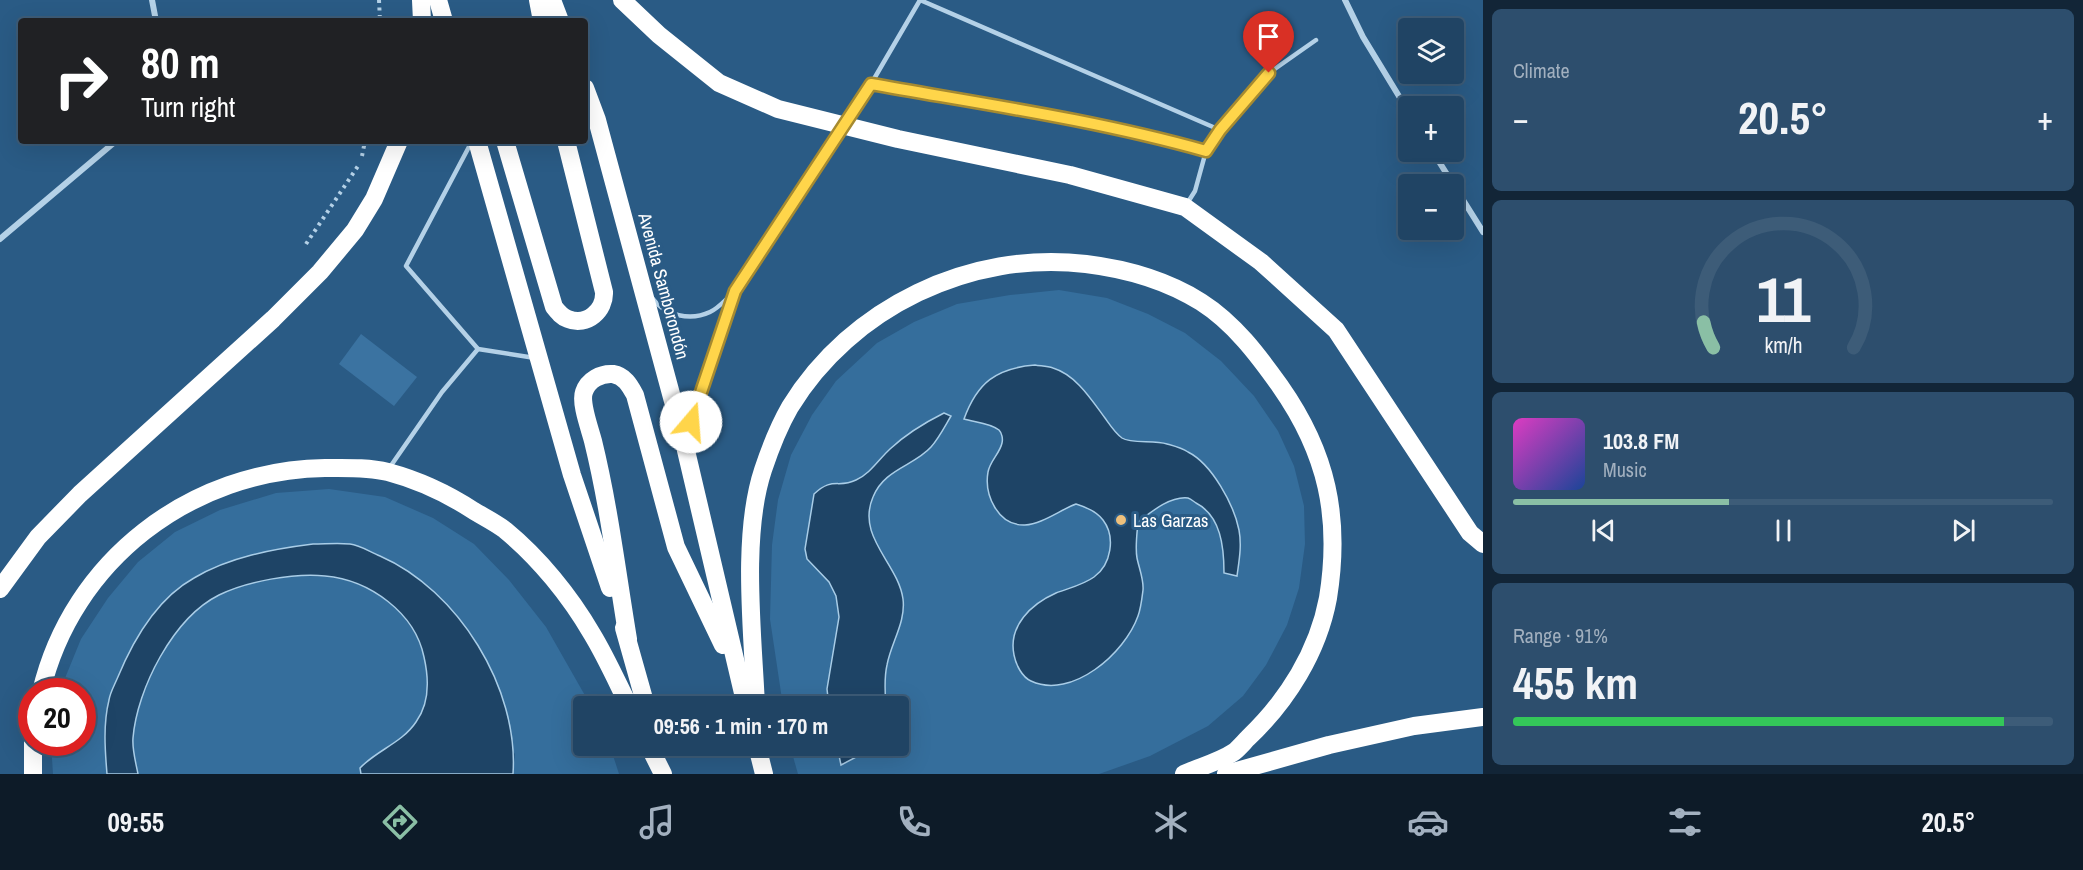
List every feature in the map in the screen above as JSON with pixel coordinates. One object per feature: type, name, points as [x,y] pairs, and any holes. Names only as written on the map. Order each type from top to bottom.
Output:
[{"type":"highway","points":[[421,0],[422,18]]},
{"type":"highway","points":[[538,0],[541,18]]},
{"type":"highway","points":[[552,0],[559,18]]},
{"type":"highway","points":[[622,0],[659,35],[719,83],[778,109],[898,139],[1070,175],[1185,207],[1261,262],[1336,330],[1470,533],[1483,544]]},
{"type":"highway","name":"Avenida Samborondón","points":[[588,96],[597,120],[684,442],[743,696]]},
{"type":"highway","points":[[0,589],[38,537],[80,494],[273,319],[320,272],[355,230],[374,199],[398,144]]},
{"type":"highway","points":[[478,144],[572,475],[628,639],[643,696]]},
{"type":"highway","points":[[506,144],[554,307],[570,320],[580,321],[599,311],[604,301],[604,292],[567,144]]},
{"type":"highway","points":[[756,696],[751,554],[754,505],[762,472],[775,440],[790,408],[813,375],[839,346],[868,322],[908,298],[947,280],[982,269],[1027,262],[1071,263],[1118,268],[1163,282],[1202,303],[1236,330],[1269,370],[1295,408],[1317,451],[1328,492],[1334,533],[1331,578],[1325,615],[1308,659],[1286,694],[1260,727],[1233,752],[1184,774]]},
{"type":"highway","points":[[628,639],[600,470],[584,405],[583,393],[590,382],[601,375],[615,374],[627,381],[635,395],[676,547],[738,677]]},
{"type":"highway","points":[[44,678],[62,630],[90,585],[125,549],[167,514],[213,490],[263,474],[310,468],[354,468],[386,472],[424,484],[463,504],[504,530],[538,562],[592,633],[624,696]]},
{"type":"highway","points":[[1226,774],[1329,745],[1414,726],[1483,717]]},
{"type":"highway","points":[[33,756],[33,774]]},
{"type":"highway","points":[[654,756],[664,774]]},
{"type":"highway","points":[[659,756],[664,774]]},
{"type":"highway","points":[[760,756],[764,774]]},
{"type":"street","points":[[152,0],[155,18]]},
{"type":"street","points":[[1345,0],[1363,37],[1399,96]]},
{"type":"street","points":[[0,239],[112,144]]},
{"type":"street","points":[[1439,162],[1483,232]]},
{"type":"lane","points":[[684,442],[735,291],[871,84],[920,0],[1220,130]]},
{"type":"lane","points":[[1185,207],[1195,191],[1206,151],[1220,130],[1269,73],[1316,40]]},
{"type":"lane","points":[[871,84],[1077,120],[1153,136],[1206,151]]},
{"type":"lane","points":[[471,144],[406,266],[478,349],[538,359]]},
{"type":"lane","points":[[642,285],[657,304],[668,312],[698,317],[713,311],[735,291]]},
{"type":"lane","points":[[386,472],[442,392],[478,349]]},
{"type":"path","points":[[379,0],[380,18]]},
{"type":"shaded area","points":[[1059,290],[1107,298],[1148,314],[1185,333],[1221,361],[1254,396],[1278,431],[1294,466],[1304,506],[1305,544],[1299,588],[1287,625],[1266,665],[1243,696],[1208,726],[1150,756],[1099,774],[798,774],[793,756],[909,756],[909,696],[782,696],[770,619],[772,545],[778,500],[791,455],[812,415],[836,381],[877,343],[914,322],[957,304]]},
{"type":"shaded area","points":[[1035,365],[1051,367],[1069,376],[1122,438],[1167,444],[1183,449],[1197,458],[1221,486],[1239,530],[1240,553],[1237,576],[1224,573],[1222,543],[1216,524],[1204,509],[1189,498],[1168,502],[1138,522],[1136,554],[1143,590],[1139,613],[1122,644],[1109,658],[1095,670],[1079,679],[1063,684],[1047,685],[1031,681],[1022,674],[1014,655],[1015,635],[1023,617],[1038,603],[1085,582],[1100,572],[1110,550],[1107,527],[1101,517],[1076,504],[1025,525],[1015,524],[1000,515],[991,499],[987,481],[989,468],[1002,443],[1001,433],[992,426],[964,419],[975,396],[990,380],[1009,370]]},
{"type":"shaded area","points":[[944,413],[951,416],[934,443],[924,453],[884,480],[873,497],[869,511],[874,537],[900,586],[903,599],[902,616],[886,670],[886,696],[828,696],[839,617],[836,596],[829,582],[807,559],[805,549],[814,494],[826,485],[850,482],[861,477],[902,438]]},
{"type":"shaded area","points":[[329,489],[385,497],[433,518],[474,544],[509,580],[546,627],[585,696],[573,696],[573,756],[613,756],[619,774],[513,774],[515,754],[351,544],[167,598],[142,629],[124,664],[105,741],[107,774],[53,774],[52,756],[96,756],[96,678],[65,678],[81,639],[108,598],[138,562],[175,532],[220,510],[276,493]]},
{"type":"shaded area","points":[[313,544],[354,545],[380,556],[408,572],[435,592],[458,617],[478,646],[494,676],[506,708],[512,741],[513,774],[361,774],[360,768],[404,736],[421,715],[427,691],[424,657],[411,626],[388,602],[358,584],[313,575],[271,579],[230,590],[202,606],[187,620],[160,657],[142,698],[133,738],[138,774],[107,774],[105,728],[110,695],[138,635],[157,609],[168,597],[194,578],[236,559],[282,548]]},
{"type":"shaded area","points":[[294,576],[334,578],[357,584],[376,593],[393,606],[407,622],[426,660],[428,681],[426,701],[417,721],[405,735],[360,768],[361,774],[138,774],[133,742],[134,723],[139,702],[147,680],[171,639],[202,606],[218,595],[246,585]]},
{"type":"shaded area","points":[[839,756],[858,756],[841,765]]},
{"type":"building","points":[[361,334],[417,377],[394,406],[339,364]]},
{"type":"place","name":"Las Garzas","points":[[1121,520]]},
{"type":"route","points":[[691,422],[735,291],[871,84],[1077,120],[1153,136],[1206,151],[1220,130],[1269,73]]}]
